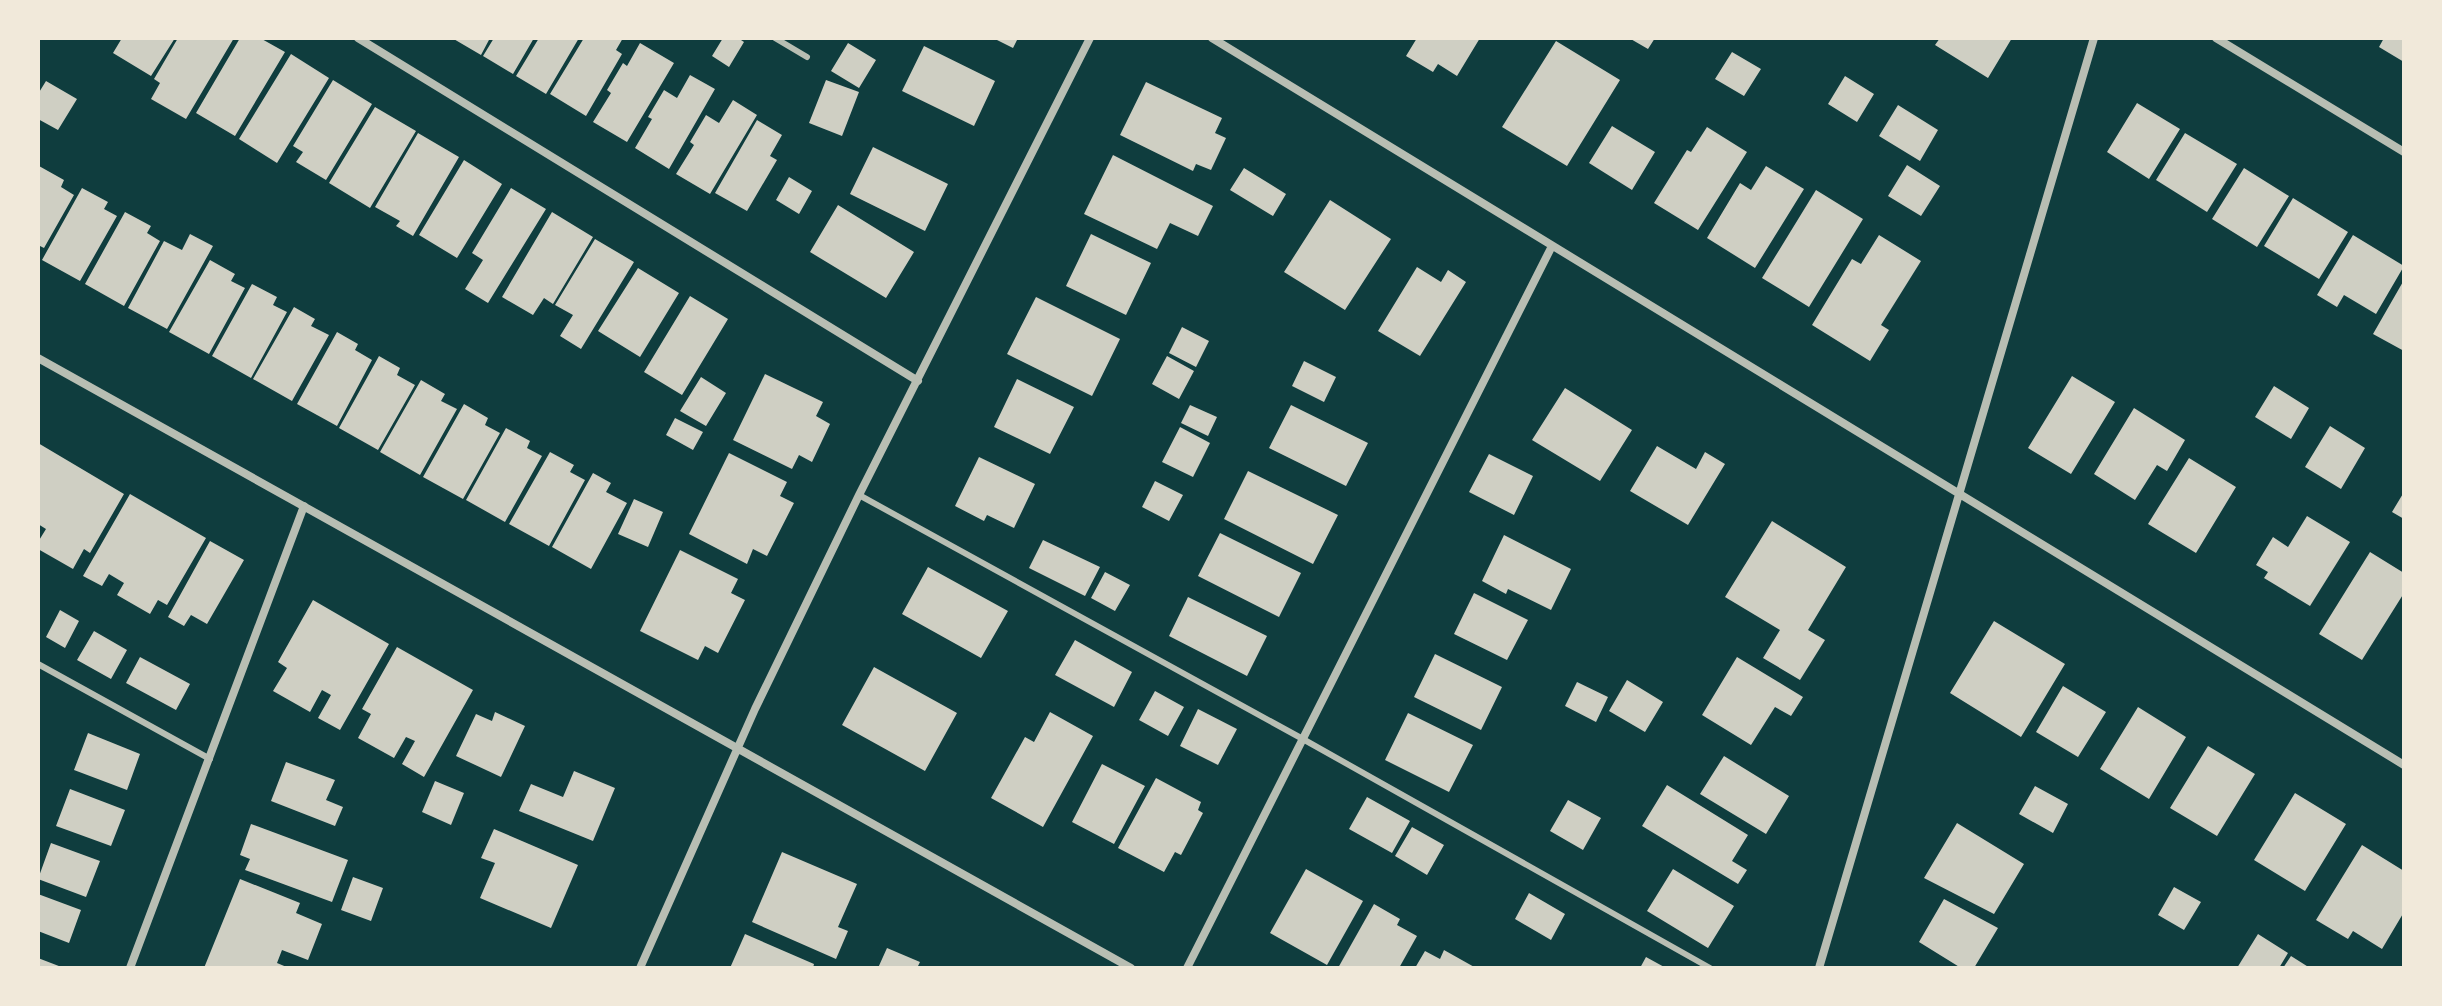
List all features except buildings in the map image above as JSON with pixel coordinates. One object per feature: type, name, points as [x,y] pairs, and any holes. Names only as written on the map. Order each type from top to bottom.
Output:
[{"type":"street","points":[[358,38],[918,381]]},
{"type":"street","points":[[640,968],[737,747],[859,495],[1090,38]]},
{"type":"street","points":[[1212,38],[2404,765]]},
{"type":"street","points":[[1819,968],[2094,38]]},
{"type":"street","points":[[2216,38],[2404,152]]},
{"type":"street","points":[[1187,968],[1552,246]]},
{"type":"street","points":[[38,358],[1131,968]]},
{"type":"street","points":[[130,968],[304,506]]},
{"type":"lane","points":[[775,38],[807,57]]},
{"type":"lane","points":[[859,495],[1710,968]]},
{"type":"lane","points":[[38,664],[210,759]]}]
